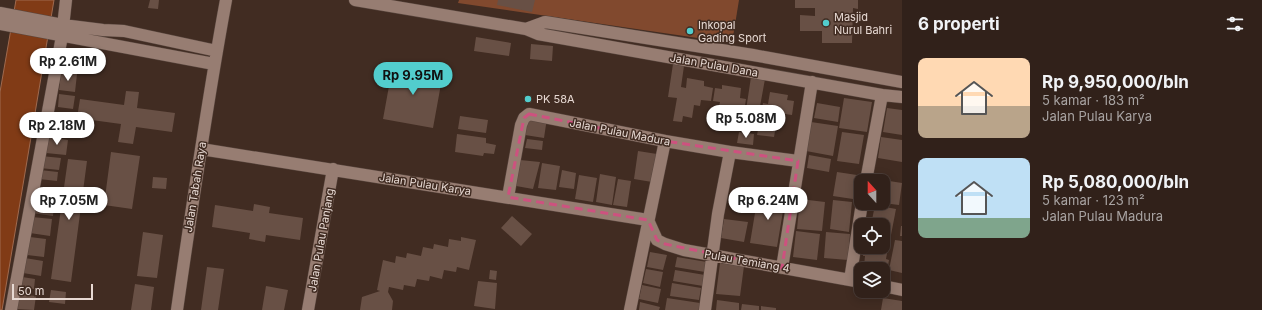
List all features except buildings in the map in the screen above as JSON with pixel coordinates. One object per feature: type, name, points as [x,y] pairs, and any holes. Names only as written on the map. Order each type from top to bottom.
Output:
[{"type":"street","points":[[11,310],[58,30],[66,0]]},
{"type":"street","points":[[58,30],[124,31],[214,50],[226,0]]},
{"type":"street","name":"Jalan Pulau Dana","points":[[355,0],[526,29],[538,34],[882,95],[902,97]]},
{"type":"street","points":[[3,19],[212,64]]},
{"type":"street","name":"Jalan Pulau Dana","points":[[526,29],[545,22],[753,55],[902,82]]},
{"type":"street","name":"Jalan Tabah Raya","points":[[177,310],[214,50]]},
{"type":"street","points":[[782,268],[798,161],[812,82]]},
{"type":"street","points":[[867,174],[882,95]]},
{"type":"street","name":"Jalan Pulau Madura","points":[[508,197],[521,125],[524,118],[529,114],[665,141],[730,152],[798,161]]},
{"type":"street","points":[[630,310],[665,141]]},
{"type":"street","name":"Jalan Pulau Karya","points":[[201,149],[648,220]]},
{"type":"street","points":[[705,310],[718,214],[730,152]]},
{"type":"street","name":"Jalan Pulau Panjang","points":[[308,310],[334,169]]},
{"type":"street","points":[[857,262],[861,210]]},
{"type":"street","name":"Pulau Temiang 4","points":[[648,220],[657,240],[684,250],[854,281]]},
{"type":"street","points":[[890,287],[902,290]]},
{"type":"highlighted area","points":[[529,114],[665,141],[798,161],[782,268],[665,244],[657,240],[648,220],[508,197],[524,118]]},
{"type":"shaded area","points":[[16,0],[54,0],[2,310],[0,310],[0,92]]},
{"type":"shaded area","name":"Inkopal Gading Sport","points":[[459,0],[739,0],[732,43],[458,3]]},
{"type":"place","name":"Masjid Nurul Bahri","points":[[826,23]]},
{"type":"place","name":"Inkopal Gading Sport","points":[[690,31]]},
{"type":"place","name":"PK 58A","points":[[528,99]]}]
